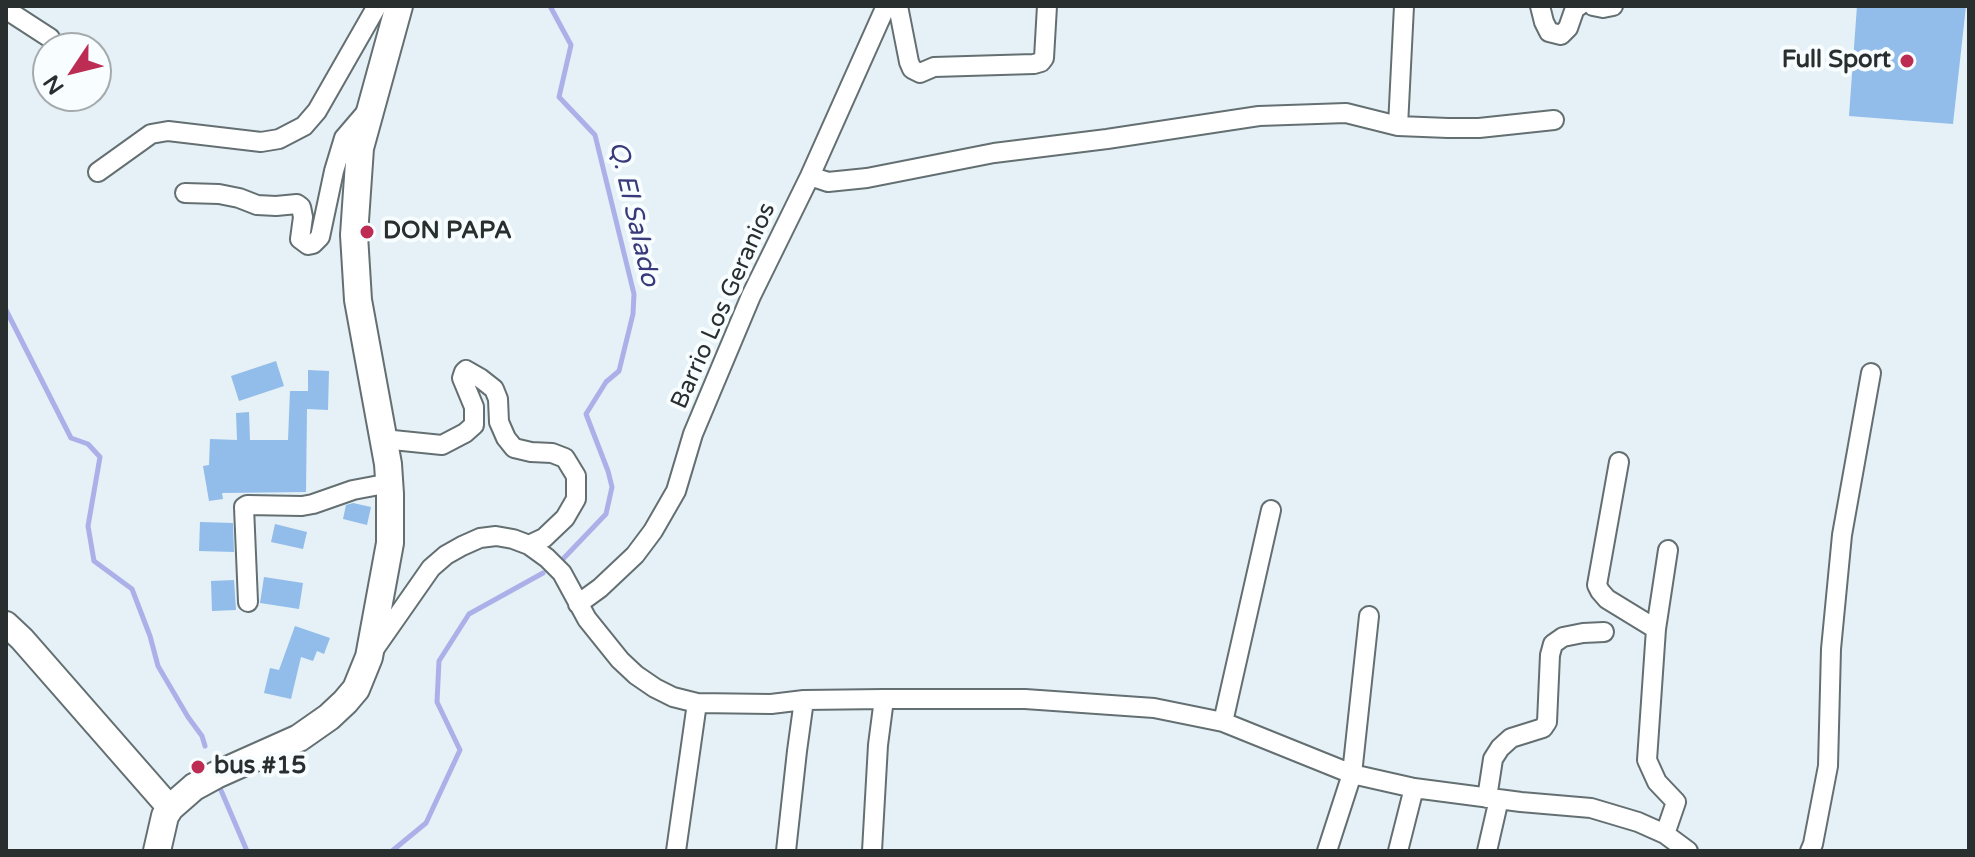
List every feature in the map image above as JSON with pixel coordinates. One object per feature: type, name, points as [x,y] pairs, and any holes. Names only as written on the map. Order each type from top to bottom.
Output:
[{"type":"main road","points":[[157,851],[165,816],[170,808],[194,787],[299,738],[329,717],[356,689],[369,657],[390,543],[390,483],[358,300],[354,235],[360,148],[399,6]]},
{"type":"street","points":[[98,172],[151,134],[168,131],[261,142],[279,139],[304,126],[317,111],[377,6]]},
{"type":"street","name":"Barrio Los Geranios","points":[[578,604],[635,555],[676,491],[693,434],[751,296],[810,176],[886,6]]},
{"type":"street","points":[[898,6],[909,62],[912,69],[920,73],[934,67],[1041,62],[1044,58],[1047,6]]},
{"type":"street","points":[[1398,126],[1404,6]]},
{"type":"street","points":[[1540,6],[1549,32],[1561,35],[1579,6]]},
{"type":"street","points":[[1593,6],[1613,6]]},
{"type":"street","points":[[6,7],[41,32]]},
{"type":"street","points":[[185,193],[219,194],[257,205],[297,204],[303,217],[300,239],[308,245],[313,244],[320,237],[344,138],[372,105]]},
{"type":"street","points":[[810,176],[828,182],[867,178],[994,153],[1259,116],[1346,113],[1398,126],[1479,128],[1554,120]]},
{"type":"street","points":[[383,439],[442,445],[465,433],[474,425],[474,407],[462,378],[466,370],[480,378],[494,389],[498,399],[499,422],[514,448],[552,453],[565,458],[576,476],[576,499],[565,518],[544,538],[529,545]]},
{"type":"street","points":[[1810,851],[1828,766],[1831,649],[1842,535],[1871,373]]},
{"type":"street","points":[[1619,462],[1597,585],[1607,599],[1656,629]]},
{"type":"street","points":[[248,602],[244,507],[302,506],[353,490],[390,483]]},
{"type":"street","points":[[1223,722],[1271,510]]},
{"type":"street","points":[[369,657],[431,568],[446,555],[480,538],[496,536],[529,545],[547,558],[562,573],[578,604],[620,660],[636,675],[673,697],[697,703],[771,704],[804,700],[1025,699],[1154,708],[1223,722],[1352,774],[1414,788],[1591,808],[1638,822],[1665,834],[1688,851]]},
{"type":"street","points":[[1665,834],[1676,802],[1657,782],[1647,760],[1656,629],[1668,550]]},
{"type":"street","points":[[1327,851],[1352,774],[1369,616]]},
{"type":"street","points":[[6,624],[170,808]]},
{"type":"street","points":[[1487,851],[1493,798],[1493,759],[1511,738],[1543,728],[1547,722],[1553,644],[1563,637],[1604,632]]},
{"type":"street","points":[[872,851],[884,699]]},
{"type":"street","points":[[786,851],[804,700]]},
{"type":"street","points":[[676,851],[697,703]]},
{"type":"street","points":[[1398,851],[1414,788]]},
{"type":"building","name":"Full Sport","points":[[1857,6],[1966,6],[1953,124],[1849,116]]},
{"type":"building","points":[[276,361],[284,386],[239,401],[231,376]]},
{"type":"building","points":[[308,370],[329,371],[328,410],[307,409],[306,492],[222,493],[223,499],[209,501],[203,466],[209,465],[210,439],[237,440],[236,413],[249,412],[250,440],[288,440],[290,391],[308,391]]},
{"type":"building","points":[[353,503],[371,507],[367,525],[343,519],[346,505]]},
{"type":"building","points":[[200,522],[233,523],[234,552],[199,551]]},
{"type":"building","points":[[275,524],[307,532],[303,549],[271,542]]},
{"type":"building","points":[[264,577],[303,583],[299,609],[260,603]]},
{"type":"building","points":[[234,580],[236,610],[212,611],[211,581]]},
{"type":"building","points":[[295,626],[330,638],[324,654],[317,651],[313,661],[301,657],[291,699],[264,693],[270,668],[279,670]]},
{"type":"waterway","name":"Q. El Salado","points":[[550,6],[571,45],[559,97],[595,135],[634,294],[633,314],[619,371],[606,382],[586,414],[612,487],[606,514],[563,559]]},
{"type":"waterway","points":[[6,310],[71,438],[88,444],[100,457],[88,526],[94,561],[132,589],[158,666],[202,736],[205,746]]},
{"type":"waterway","points":[[392,851],[426,823],[460,750],[437,702],[439,661],[469,614],[543,573]]},
{"type":"waterway","points":[[220,788],[247,851]]},
{"type":"place","name":"Full Sport","points":[[1907,61]]},
{"type":"place","name":"DON PAPA","points":[[367,232]]},
{"type":"place","name":"bus #15","points":[[198,767]]}]
